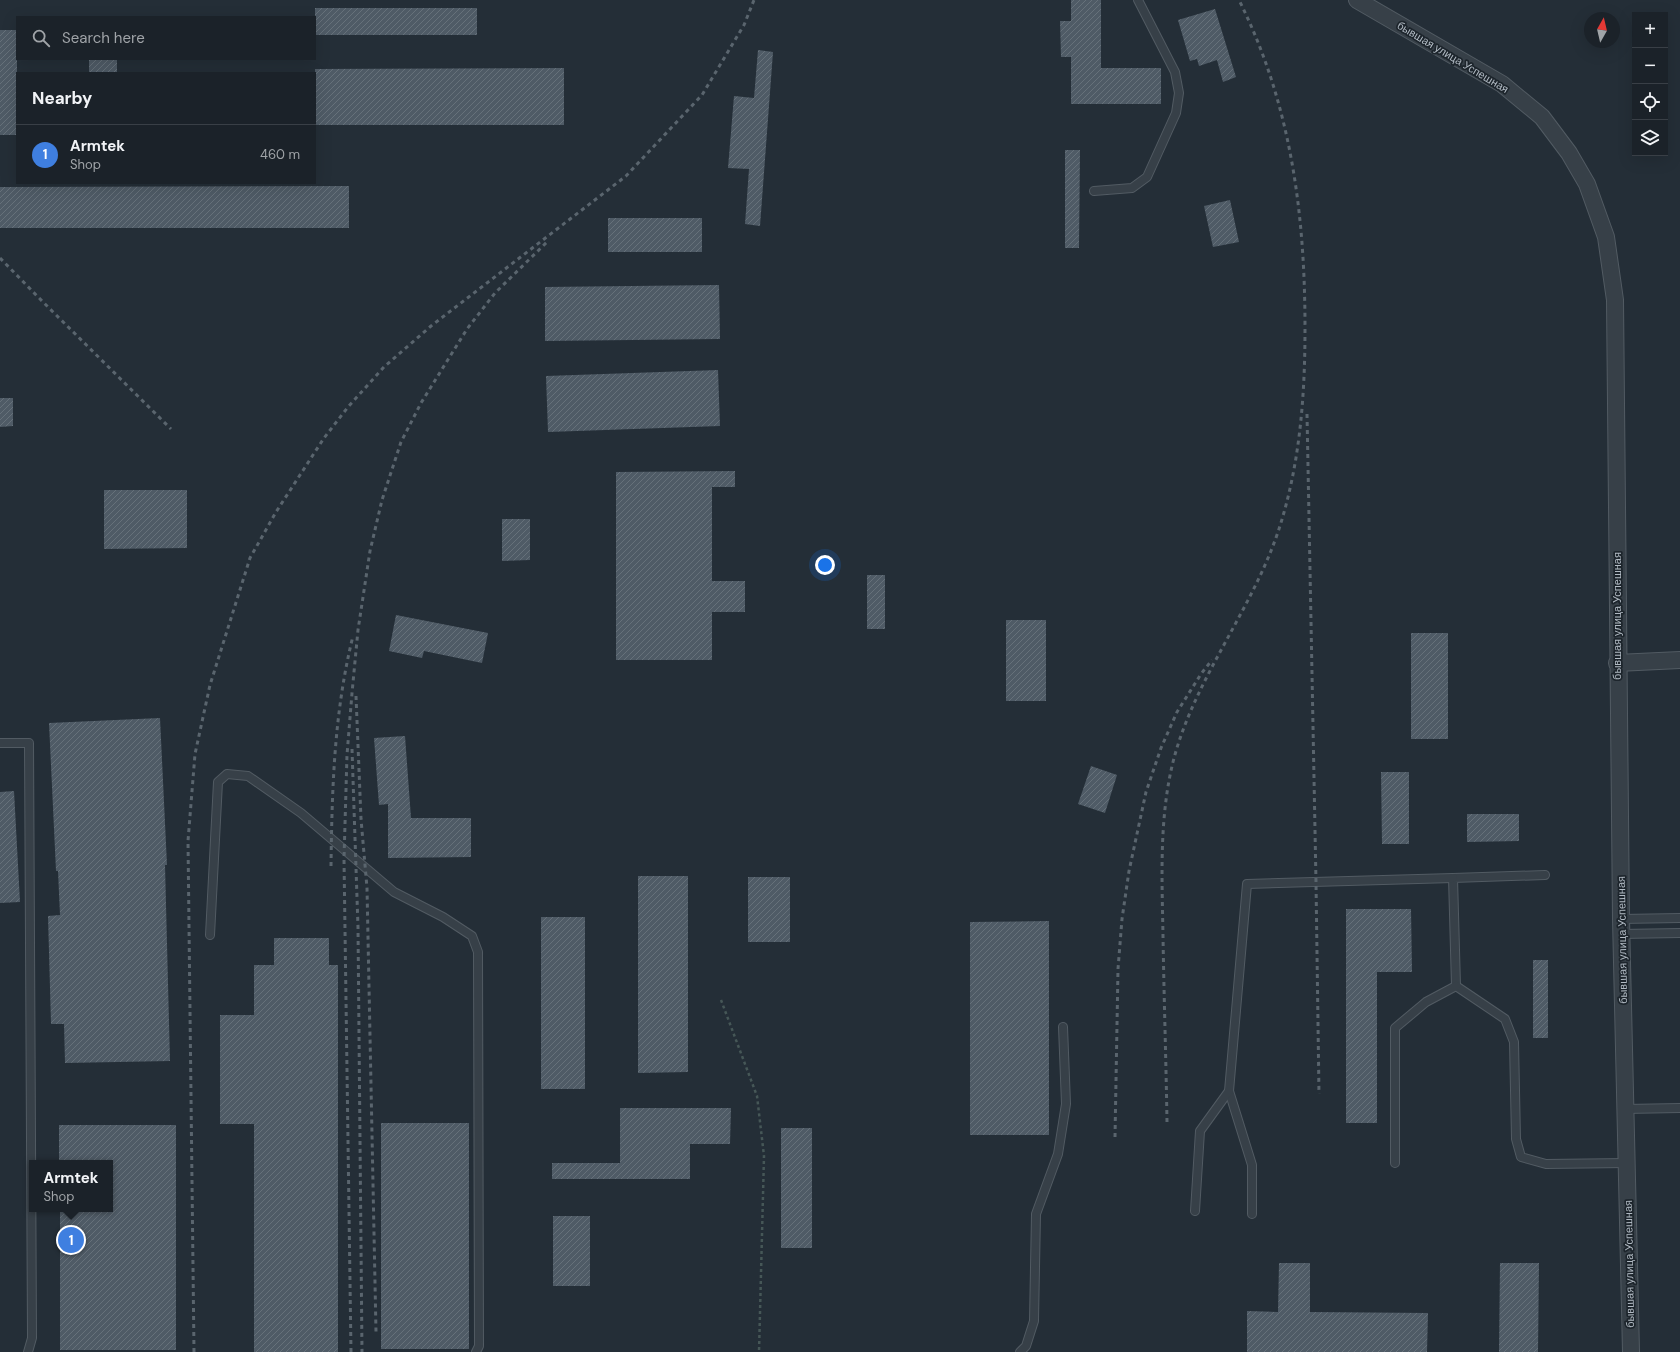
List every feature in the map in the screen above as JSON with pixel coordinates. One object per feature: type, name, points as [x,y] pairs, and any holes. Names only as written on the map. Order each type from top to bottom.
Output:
[{"type":"street","name":"бывшая улица Успешная","points":[[1357,0],[1502,84],[1542,117],[1568,153],[1587,184],[1606,237],[1615,300],[1617,663],[1630,1352]]},
{"type":"street","points":[[1617,663],[1680,660]]},
{"type":"lane","points":[[1094,191],[1132,188],[1147,177],[1176,113],[1179,93],[1175,72],[1138,0]]},
{"type":"lane","points":[[0,743],[29,743],[31,1160]]},
{"type":"lane","points":[[210,935],[218,782],[227,774],[248,776],[301,813],[394,892],[443,917],[472,936],[478,952],[480,1346],[476,1352]]},
{"type":"lane","points":[[1252,1214],[1252,1165],[1229,1091],[1247,884],[1545,875]]},
{"type":"lane","points":[[1453,878],[1456,986]]},
{"type":"lane","points":[[1621,927],[1680,918]]},
{"type":"lane","points":[[1621,927],[1680,933]]},
{"type":"lane","points":[[1394,1163],[1395,1028],[1426,1002],[1456,986]]},
{"type":"lane","points":[[1456,986],[1505,1019],[1514,1042],[1516,1139],[1521,1157],[1546,1164],[1626,1163]]},
{"type":"lane","points":[[1020,1352],[1026,1346],[1034,1321],[1036,1214],[1058,1154],[1066,1104],[1063,1028]]},
{"type":"lane","points":[[1195,1211],[1200,1131],[1229,1091]]},
{"type":"lane","points":[[1625,1109],[1680,1108]]},
{"type":"lane","points":[[28,1352],[32,1338],[31,1212]]},
{"type":"path","points":[[721,1000],[757,1096],[762,1141],[764,1164],[759,1352]]},
{"type":"building","points":[[1071,0],[1101,0],[1101,68],[1161,68],[1161,104],[1071,104],[1071,57],[1061,57],[1060,21],[1071,21]]},
{"type":"building","points":[[315,8],[477,8],[477,35],[316,35]]},
{"type":"building","points":[[1215,9],[1236,77],[1223,82],[1217,60],[1199,66],[1197,59],[1190,61],[1178,20]]},
{"type":"building","points":[[0,30],[16,30],[16,135],[0,135]]},
{"type":"building","points":[[758,50],[773,52],[760,226],[745,224],[749,169],[728,168],[734,96],[754,98]]},
{"type":"building","points":[[89,60],[117,60],[117,72],[89,72]]},
{"type":"building","points":[[564,68],[564,125],[316,125],[315,69]]},
{"type":"building","points":[[1065,150],[1080,150],[1079,248],[1065,248]]},
{"type":"building","points":[[349,186],[349,228],[0,228],[0,187]]},
{"type":"building","points":[[1230,200],[1239,242],[1213,247],[1204,206]]},
{"type":"building","points":[[608,218],[702,218],[702,252],[608,252]]},
{"type":"building","points":[[719,285],[720,339],[545,341],[545,287]]},
{"type":"building","points":[[718,370],[720,426],[548,432],[546,376]]},
{"type":"building","points":[[0,398],[13,398],[13,426],[0,427]]},
{"type":"building","points":[[735,471],[735,487],[712,487],[712,581],[745,581],[745,612],[712,612],[712,660],[616,660],[616,472]]},
{"type":"building","points":[[104,490],[187,490],[187,548],[104,549]]},
{"type":"building","points":[[502,519],[530,519],[530,560],[502,561]]},
{"type":"building","points":[[867,575],[885,575],[885,629],[867,629]]},
{"type":"building","points":[[396,615],[488,633],[482,663],[424,651],[422,658],[389,651]]},
{"type":"building","points":[[1006,620],[1046,620],[1046,701],[1006,701]]},
{"type":"building","points":[[1411,633],[1448,633],[1448,739],[1411,739]]},
{"type":"building","points":[[160,718],[167,865],[165,865],[170,1061],[65,1063],[64,1024],[51,1024],[48,916],[60,915],[58,871],[56,871],[49,723]]},
{"type":"building","points":[[405,736],[411,818],[471,818],[471,857],[388,858],[388,804],[379,805],[374,738]]},
{"type":"building","points":[[1091,766],[1117,775],[1105,813],[1078,804]]},
{"type":"building","points":[[1381,772],[1409,772],[1409,844],[1382,844]]},
{"type":"building","points":[[14,791],[20,902],[0,903],[0,792]]},
{"type":"building","points":[[1467,814],[1519,814],[1519,841],[1467,842]]},
{"type":"building","points":[[638,876],[688,876],[688,1072],[638,1073]]},
{"type":"building","points":[[748,877],[790,877],[790,942],[748,942]]},
{"type":"building","points":[[1346,909],[1411,909],[1412,972],[1377,972],[1377,1123],[1346,1123]]},
{"type":"building","points":[[541,917],[585,917],[585,1089],[541,1089]]},
{"type":"building","points":[[1049,921],[1049,1135],[970,1135],[970,922]]},
{"type":"building","points":[[274,938],[329,938],[329,965],[338,965],[338,1352],[254,1352],[254,1124],[220,1124],[220,1015],[254,1015],[254,965],[274,965]]},
{"type":"building","points":[[1533,960],[1548,960],[1548,1038],[1533,1038]]},
{"type":"building","points":[[620,1108],[731,1108],[730,1144],[690,1144],[690,1179],[552,1179],[552,1163],[620,1163]]},
{"type":"building","points":[[381,1123],[469,1123],[469,1349],[381,1349]]},
{"type":"building","points":[[59,1125],[176,1125],[176,1350],[60,1350],[60,1212],[113,1212],[113,1160],[59,1160]]},
{"type":"building","points":[[781,1128],[812,1128],[812,1248],[781,1248]]},
{"type":"building","points":[[553,1216],[590,1216],[590,1286],[553,1286]]},
{"type":"building","points":[[1279,1263],[1310,1263],[1310,1312],[1428,1313],[1427,1352],[1247,1352],[1247,1311],[1278,1312]]},
{"type":"building","points":[[1500,1263],[1539,1263],[1538,1352],[1499,1352]]},
{"type":"railway","points":[[194,1352],[188,841],[195,754],[210,685],[250,558],[276,512],[324,438],[348,407],[384,367],[431,326],[626,176],[702,95],[744,25],[754,0]]},
{"type":"railway","points":[[1167,1122],[1162,849],[1165,805],[1169,783],[1173,762],[1182,732],[1209,673],[1268,559],[1279,529],[1292,480],[1300,430],[1304,379],[1305,328],[1302,243],[1292,160],[1283,119],[1271,79],[1257,39],[1239,0]]},
{"type":"railway","points":[[351,1352],[344,859],[347,755],[352,693],[358,630],[370,551],[382,500],[401,442],[421,403],[467,329],[495,293],[547,242]]},
{"type":"railway","points":[[0,258],[171,429]]},
{"type":"railway","points":[[1307,414],[1319,1094]]},
{"type":"railway","points":[[331,866],[335,751],[342,693],[353,636]]},
{"type":"railway","points":[[1115,1137],[1118,969],[1122,919],[1129,871],[1146,792],[1161,748],[1177,712],[1201,674],[1212,660]]},
{"type":"railway","points":[[356,696],[361,819],[367,888],[376,1332]]},
{"type":"railway","points":[[352,749],[358,927],[362,1352]]},
{"type":"place","name":"Armtek","points":[[71,1240]]}]
